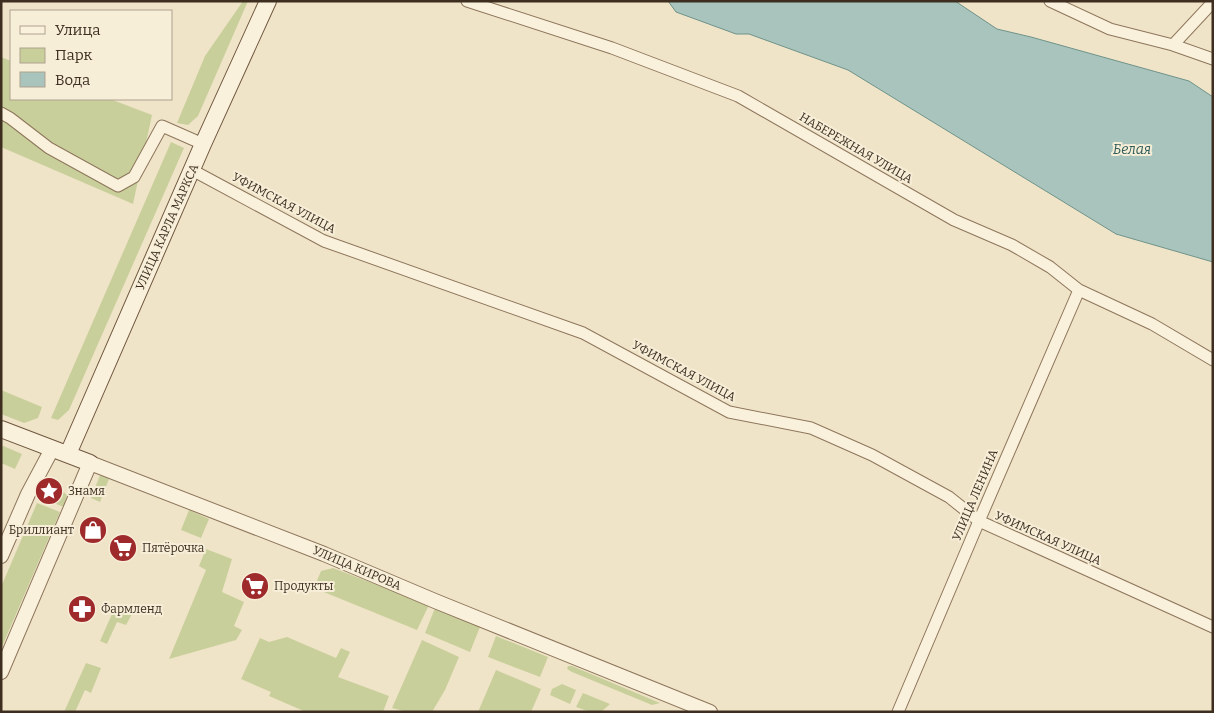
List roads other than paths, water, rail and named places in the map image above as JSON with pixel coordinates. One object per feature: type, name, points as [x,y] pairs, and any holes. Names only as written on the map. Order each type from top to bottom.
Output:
[{"type":"main road","name":"УЛИЦА КАРЛА МАРКСА","points":[[60,452],[192,170],[268,1]]},
{"type":"main road","name":"УЛИЦА КИРОВА","points":[[1,429],[90,463]]},
{"type":"street","name":"НАБЕРЕЖНАЯ УЛИЦА","points":[[467,1],[612,48],[738,96],[954,220],[1012,245],[1050,267],[1079,290],[1152,324],[1213,360]]},
{"type":"street","points":[[1050,1],[1110,30],[1173,45],[1213,59]]},
{"type":"street","points":[[1173,45],[1213,2]]},
{"type":"street","points":[[1,113],[49,148],[118,186],[134,177],[162,126],[203,144]]},
{"type":"street","name":"УФИМСКАЯ УЛИЦА","points":[[192,170],[324,241],[583,333],[729,412],[811,428],[872,454],[949,497],[979,521],[1213,627]]},
{"type":"street","name":"УЛИЦА ЛЕНИНА","points":[[898,712],[1079,290]]},
{"type":"street","name":"УЛИЦА КАРЛА МАРКСА","points":[[1,556],[28,494],[60,452]]},
{"type":"street","points":[[1,672],[90,463]]},
{"type":"street","name":"УЛИЦА КИРОВА","points":[[90,463],[324,554],[710,712]]},
{"type":"water","name":"Белая","points":[[668,1],[955,1],[997,29],[1189,81],[1213,97],[1213,262],[1116,234],[848,70],[749,34],[736,34],[676,12]]},
{"type":"place","name":"Знамя","points":[[49,491]]},
{"type":"place","name":"Бриллиант","points":[[93,530]]},
{"type":"place","name":"Пятёрочка","points":[[123,548]]},
{"type":"place","name":"Продукты","points":[[255,586]]},
{"type":"place","name":"Фармленд","points":[[82,609]]}]
